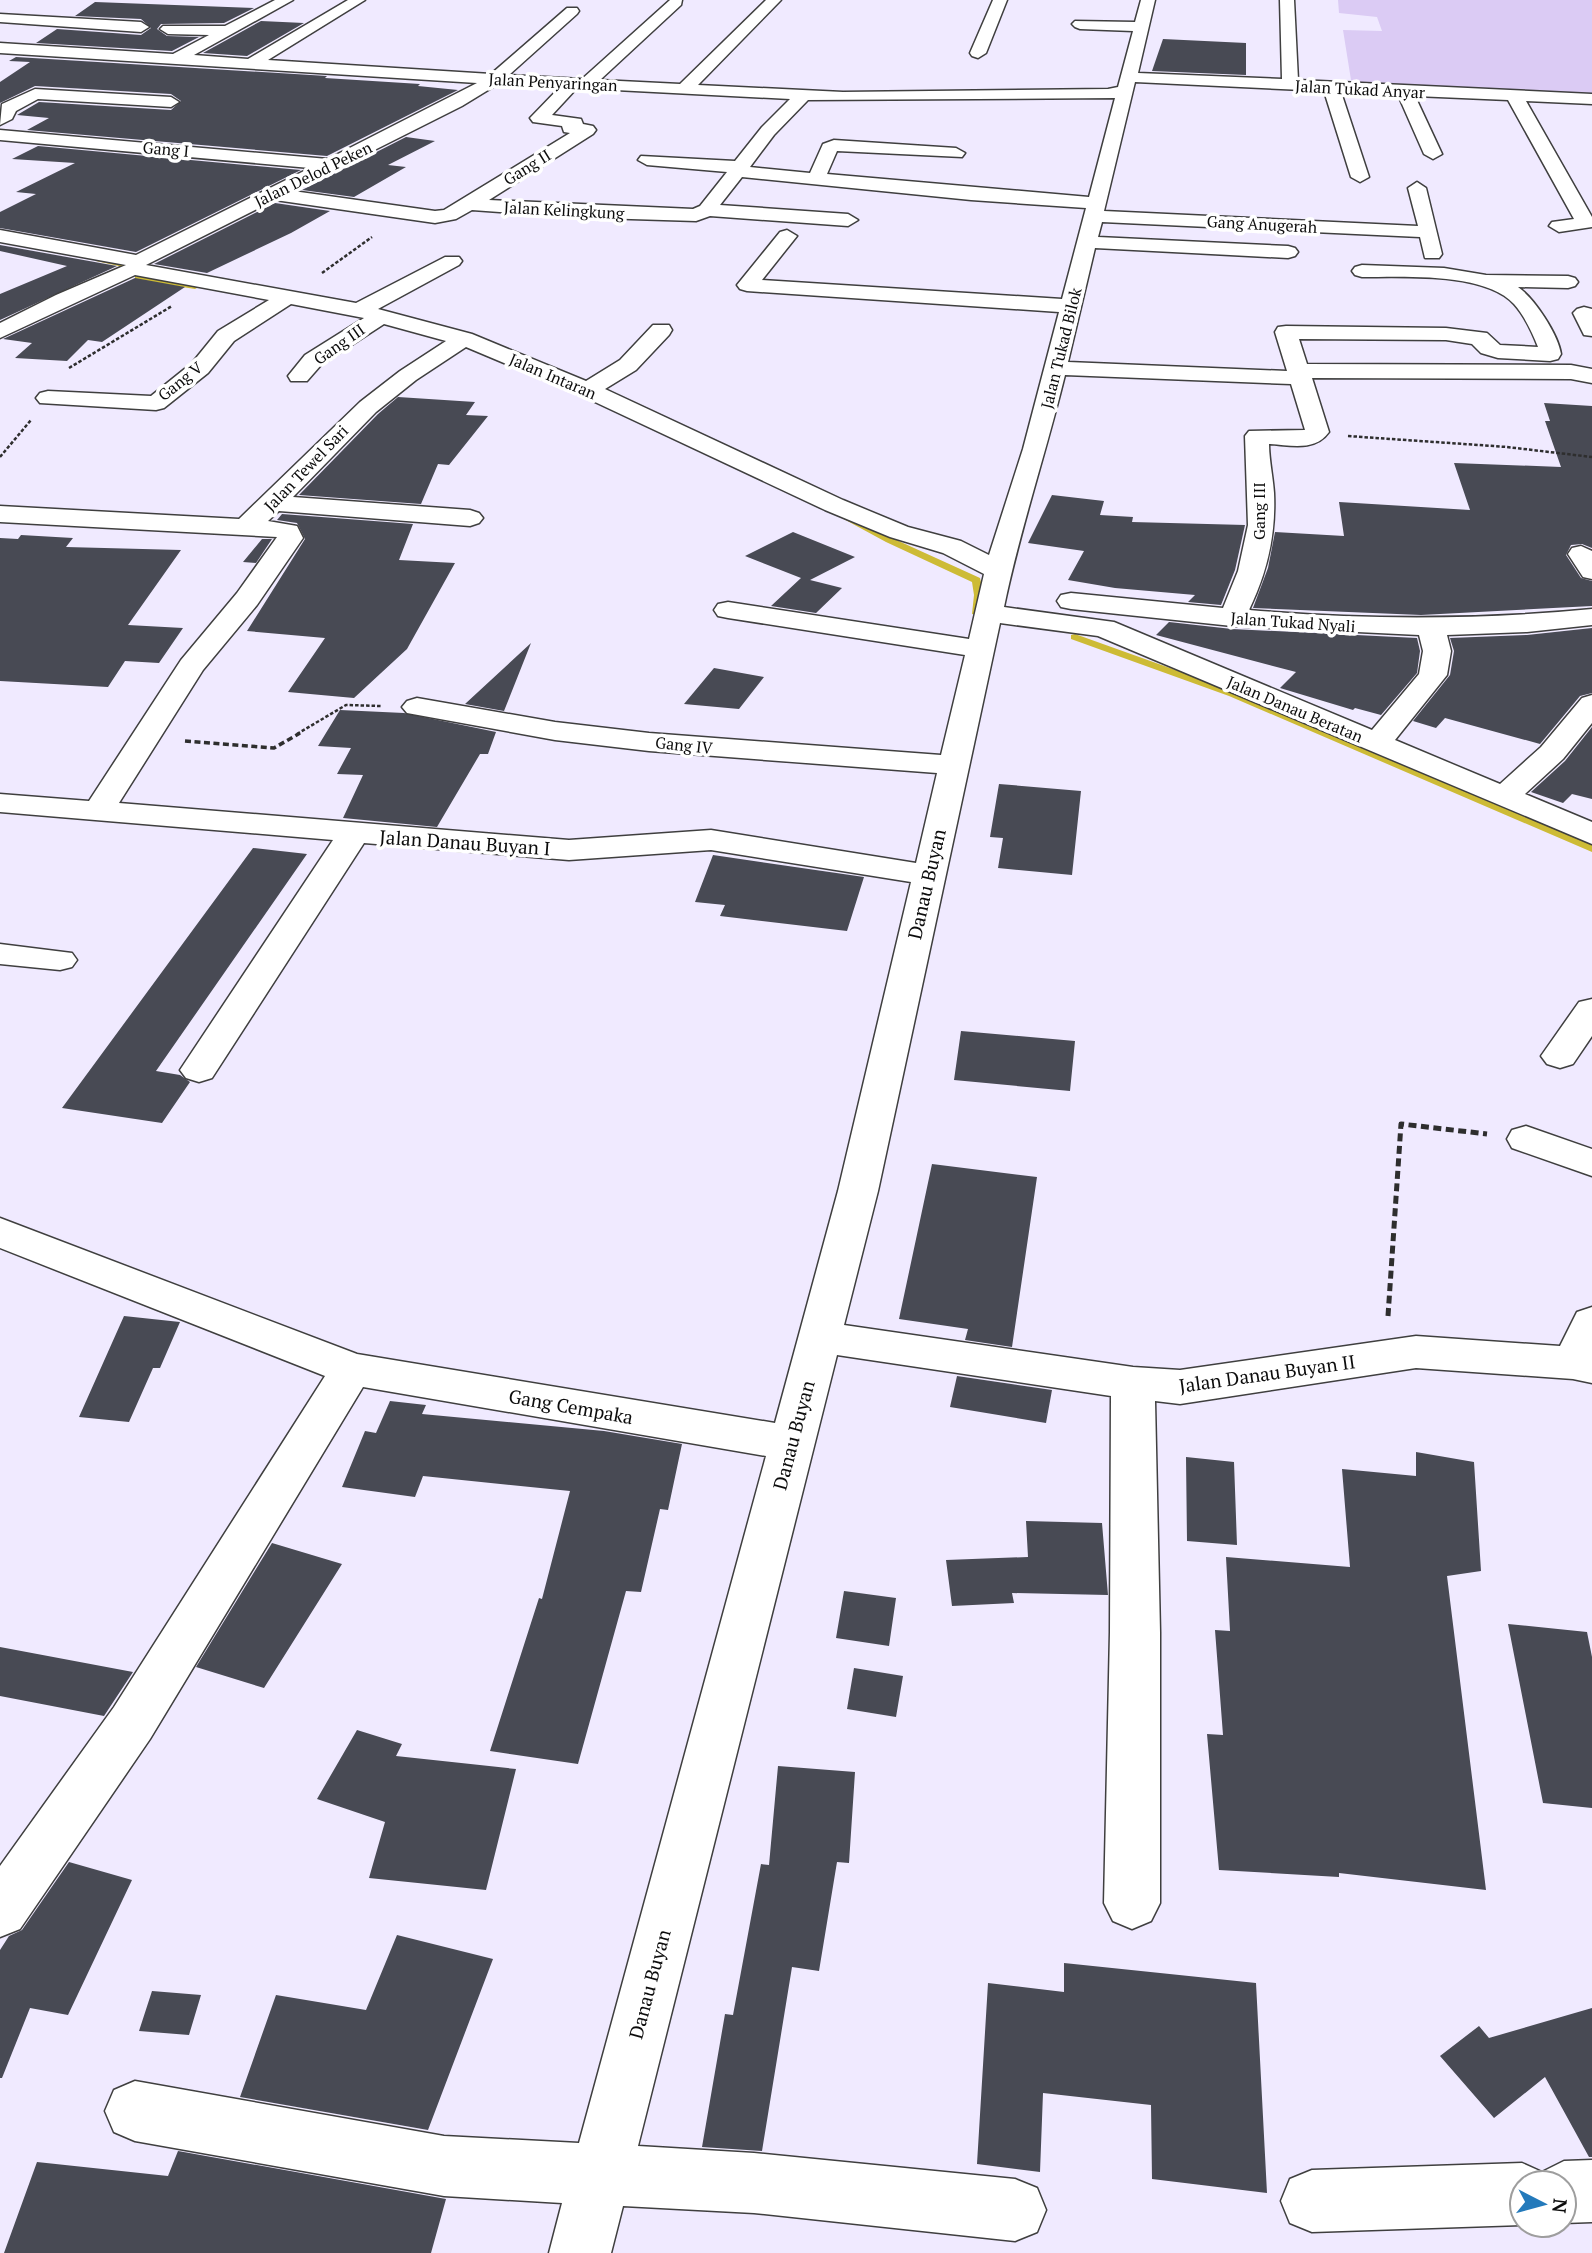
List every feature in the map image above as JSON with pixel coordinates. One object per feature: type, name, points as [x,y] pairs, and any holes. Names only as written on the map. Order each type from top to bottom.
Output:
[{"type":"street","points":[[179,57],[286,0]]},
{"type":"street","points":[[252,63],[358,0]]},
{"type":"street","points":[[684,89],[774,0]]},
{"type":"street","points":[[978,53],[1000,0]]},
{"type":"street","name":"Jalan Tukad Bilok","points":[[994,595],[1035,449],[1097,209],[1124,86],[1137,57],[1140,27],[1149,0]]},
{"type":"street","points":[[1287,0],[1290,85]]},
{"type":"street","points":[[580,83],[676,2]]},
{"type":"street","points":[[0,17],[23,6]]},
{"type":"street","points":[[198,11],[168,29],[230,31]]},
{"type":"street","name":"Jalan Delod Peken","points":[[6,325],[136,265],[417,123],[495,79],[572,11]]},
{"type":"street","points":[[82,24],[106,12]]},
{"type":"street","points":[[0,17],[141,27]]},
{"type":"street","points":[[1080,24],[1140,27]]},
{"type":"street","name":"Jalan Penyaringan","points":[[0,48],[804,95],[871,97],[1124,86]]},
{"type":"street","points":[[296,66],[314,53]]},
{"type":"street","points":[[0,120],[6,115],[8,108],[113,54]]},
{"type":"street","points":[[1115,57],[1137,57]]},
{"type":"street","name":"Gang II","points":[[469,204],[587,131],[570,128],[575,123],[539,118],[580,83]]},
{"type":"street","name":"Jalan Tukad Anyar","points":[[1124,86],[1290,85],[1592,99]]},
{"type":"street","points":[[1331,87],[1360,177]]},
{"type":"street","points":[[1405,91],[1433,155]]},
{"type":"street","points":[[0,92],[171,102]]},
{"type":"street","points":[[707,210],[768,131],[804,95]]},
{"type":"street","points":[[1514,97],[1586,223],[1559,226]]},
{"type":"street","name":"Gang I","points":[[0,135],[332,165]]},
{"type":"street","points":[[816,180],[829,148],[834,145],[956,153]]},
{"type":"street","name":"Gang Anugerah","points":[[647,160],[1097,209],[1429,232]]},
{"type":"street","points":[[1417,188],[1429,232],[1433,272]]},
{"type":"street","name":"Jalan Kelingkung","points":[[273,194],[404,214],[449,215],[469,204],[677,215],[696,215],[707,210],[848,220]]},
{"type":"street","name":"Jalan Intaran","points":[[0,236],[215,283],[370,313],[464,338],[588,390],[834,505],[899,532],[952,547],[994,595]]},
{"type":"street","points":[[787,236],[747,285],[1071,306]]},
{"type":"street","points":[[1087,248],[1288,252]]},
{"type":"street","points":[[1087,248],[1188,256],[1195,259],[1196,267]]},
{"type":"street","points":[[370,313],[452,261]]},
{"type":"street","points":[[1362,271],[1433,272],[1476,279],[1568,282]]},
{"type":"street","points":[[1316,434],[1317,428],[1286,332],[1446,334],[1479,338],[1489,348],[1502,352],[1550,354],[1548,342],[1519,297],[1476,279]]},
{"type":"street","name":"Gang V","points":[[48,398],[156,402],[200,368],[226,336],[289,296]]},
{"type":"street","name":"Gang III","points":[[299,376],[313,360],[370,313]]},
{"type":"street","points":[[588,390],[628,365],[661,330]]},
{"type":"street","name":"Jalan Tewel Sari","points":[[0,514],[246,527],[275,503],[356,417],[400,381],[464,338]]},
{"type":"street","points":[[1056,368],[1299,374],[1572,372],[1592,376]]},
{"type":"street","name":"Gang III","points":[[1232,618],[1259,553],[1261,504],[1256,441],[1258,435],[1307,439],[1316,434]]},
{"type":"street","points":[[275,503],[470,518]]},
{"type":"street","points":[[99,810],[191,666],[247,599],[290,538],[288,531],[246,527]]},
{"type":"street","name":"Jalan Danau Beratan","points":[[728,610],[994,595],[1104,628],[1592,834]]},
{"type":"street","name":"Danau Buyan","points":[[580,2253],[858,1191],[953,765],[994,595]]},
{"type":"street","name":"Jalan Tukad Nyali","points":[[1041,608],[1326,626],[1431,627],[1592,617]]},
{"type":"street","points":[[1377,743],[1433,675],[1437,651],[1431,627]]},
{"type":"street","points":[[1505,796],[1552,753],[1592,705]]},
{"type":"street","name":"Gang IV","points":[[417,707],[555,731],[649,742],[953,765]]},
{"type":"street","name":"Jalan Danau Buyan I","points":[[0,803],[569,850],[613,849],[684,839],[711,840],[928,875]]},
{"type":"street","points":[[199,1070],[353,834]]},
{"type":"street","points":[[0,954],[60,960]]},
{"type":"street","points":[[1560,1056],[1592,1010]]},
{"type":"street","points":[[1526,1139],[1592,1163]]},
{"type":"street","name":"Gang Cempaka","points":[[0,1232],[352,1369],[790,1443]]},
{"type":"street","points":[[1583,1365],[1592,1323]]},
{"type":"street","name":"Jalan Danau Buyan II","points":[[819,1337],[1133,1383],[1180,1387],[1416,1352],[1583,1365]]},
{"type":"street","points":[[0,1911],[132,1723],[352,1369]]},
{"type":"street","points":[[1132,1903],[1135,1632],[1133,1383]]},
{"type":"street","points":[[135,2111],[444,2166],[754,2183],[1015,2210]]},
{"type":"street","points":[[1312,2201],[1508,2194]]},
{"type":"path","points":[[289,296],[404,214]]},
{"type":"path","points":[[79,360],[215,283]]},
{"type":"path","points":[[1316,434],[1507,447],[1592,457]]},
{"type":"path","points":[[146,738],[274,748],[345,705],[417,707]]},
{"type":"path","points":[[1385,1357],[1401,1124],[1526,1139]]},
{"type":"shaded area","points":[[1338,0],[1592,0],[1592,98],[1357,84],[1351,80],[1343,30],[1382,31],[1377,17],[1339,13]]},
{"type":"building","points":[[95,2],[254,8],[224,23],[161,24],[157,29],[167,36],[199,37],[172,51],[36,43],[57,29],[141,35],[151,28],[141,19],[75,16]]},
{"type":"building","points":[[261,21],[304,23],[247,56],[203,53]]},
{"type":"building","points":[[1163,39],[1246,43],[1246,75],[1152,71]]},
{"type":"building","points":[[16,57],[327,76],[325,78],[420,84],[418,86],[458,90],[327,156],[27,130],[49,118],[17,115],[39,102],[171,110],[181,101],[171,94],[35,86],[0,103],[0,82],[30,62],[9,61]]},
{"type":"building","points":[[406,137],[435,141],[388,165],[406,167],[354,197],[302,190]]},
{"type":"building","points":[[38,146],[301,170],[136,252],[0,228],[0,212],[36,194],[16,192],[75,163],[12,159]]},
{"type":"building","points":[[275,203],[330,211],[207,273],[154,264]]},
{"type":"building","points":[[0,245],[117,266],[0,320],[0,294],[67,266],[0,251]]},
{"type":"building","points":[[135,278],[185,287],[102,342],[88,340],[67,361],[15,358],[32,343],[3,339]]},
{"type":"building","points":[[398,397],[475,402],[466,415],[488,416],[449,465],[438,464],[421,504],[299,495],[378,414]]},
{"type":"building","points":[[1544,403],[1592,406],[1592,548],[1582,544],[1571,545],[1566,555],[1581,578],[1592,581],[1592,606],[1421,615],[1253,608],[1268,568],[1275,532],[1344,536],[1339,502],[1470,510],[1454,463],[1561,467],[1545,421],[1550,421]]},
{"type":"building","points":[[1052,495],[1104,501],[1100,515],[1133,517],[1132,522],[1245,525],[1235,570],[1221,605],[1188,602],[1195,595],[1115,588],[1068,580],[1084,551],[1028,543]]},
{"type":"building","points":[[282,514],[413,524],[399,560],[455,563],[407,649],[354,698],[288,692],[325,638],[247,631],[305,539],[297,523],[277,520]]},
{"type":"building","points":[[793,532],[855,557],[810,580],[842,588],[816,613],[771,606],[801,578],[745,556]]},
{"type":"building","points":[[21,535],[73,538],[66,547],[181,550],[128,625],[183,628],[159,663],[125,661],[108,687],[0,681],[0,538],[18,539]]},
{"type":"building","points":[[262,539],[272,539],[256,563],[243,562]]},
{"type":"building","points":[[1169,622],[1232,629],[1417,638],[1420,651],[1417,673],[1381,715],[1355,708],[1353,710],[1280,688],[1296,672],[1156,635]]},
{"type":"building","points":[[1592,628],[1592,693],[1580,696],[1540,744],[1445,718],[1436,728],[1413,721],[1450,675],[1454,651],[1450,638],[1527,635]]},
{"type":"building","points":[[531,643],[504,711],[465,704]]},
{"type":"building","points":[[714,668],[764,677],[739,709],[684,704]]},
{"type":"building","points":[[340,710],[404,713],[496,732],[488,754],[480,754],[437,827],[343,818],[363,775],[337,774],[351,748],[318,746]]},
{"type":"building","points":[[1592,727],[1592,799],[1572,794],[1563,803],[1531,792],[1565,761]]},
{"type":"building","points":[[999,784],[1081,791],[1072,875],[998,868],[1003,838],[990,837]]},
{"type":"building","points":[[253,848],[307,854],[156,1071],[180,1075],[190,1082],[162,1123],[62,1108]]},
{"type":"building","points":[[713,855],[864,877],[847,931],[720,916],[725,905],[695,902]]},
{"type":"building","points":[[961,1031],[1075,1041],[1070,1091],[954,1080]]},
{"type":"building","points":[[932,1164],[1037,1177],[1012,1347],[965,1340],[968,1329],[899,1319]]},
{"type":"building","points":[[124,1316],[180,1322],[160,1368],[153,1368],[129,1422],[79,1417]]},
{"type":"building","points":[[957,1376],[1052,1390],[1046,1423],[950,1407]]},
{"type":"building","points":[[390,1401],[426,1405],[422,1414],[604,1431],[682,1444],[668,1510],[660,1509],[641,1592],[626,1591],[578,1764],[490,1751],[539,1598],[542,1599],[570,1491],[423,1476],[415,1497],[342,1487],[365,1431],[376,1433]]},
{"type":"building","points":[[1416,1452],[1474,1462],[1481,1571],[1447,1576],[1486,1890],[1339,1873],[1339,1877],[1219,1870],[1207,1734],[1223,1735],[1215,1630],[1230,1631],[1226,1557],[1350,1567],[1342,1469],[1416,1476]]},
{"type":"building","points":[[1186,1457],[1234,1462],[1237,1545],[1187,1541]]},
{"type":"building","points":[[1026,1521],[1102,1523],[1108,1595],[1012,1593],[1014,1603],[952,1606],[946,1560],[1028,1557]]},
{"type":"building","points":[[272,1543],[342,1564],[264,1688],[196,1667]]},
{"type":"building","points":[[844,1591],[896,1598],[889,1646],[836,1638]]},
{"type":"building","points":[[1508,1624],[1587,1632],[1592,1657],[1592,1808],[1543,1803]]},
{"type":"building","points":[[0,1647],[133,1672],[104,1716],[0,1696]]},
{"type":"building","points":[[854,1668],[903,1676],[896,1717],[847,1709]]},
{"type":"building","points":[[357,1730],[402,1744],[396,1756],[516,1769],[486,1890],[369,1878],[385,1822],[317,1799]]},
{"type":"building","points":[[778,1766],[855,1772],[849,1863],[837,1862],[819,1971],[792,1967],[762,2151],[702,2147],[725,2014],[733,2015],[761,1864],[769,1865]]},
{"type":"building","points":[[69,1862],[132,1880],[68,2015],[30,2008],[0,2078],[0,1950],[9,1936],[22,1930]]},
{"type":"building","points":[[397,1935],[493,1959],[428,2130],[240,2097],[276,1995],[366,2010]]},
{"type":"building","points":[[1064,1963],[1256,1983],[1267,2193],[1152,2179],[1151,2105],[1043,2093],[1040,2172],[977,2164],[988,1983],[1064,1992]]},
{"type":"building","points":[[152,1991],[201,1995],[189,2035],[139,2031]]},
{"type":"building","points":[[1592,2008],[1592,2157],[1589,2157],[1545,2077],[1494,2118],[1440,2056],[1479,2026],[1489,2038]]},
{"type":"building","points":[[178,2151],[446,2199],[431,2253],[4,2253],[37,2162],[168,2176]]},
{"type":"waterway","points":[[99,259],[129,266],[121,272]]},
{"type":"waterway","points":[[138,278],[195,287]]},
{"type":"waterway","points":[[843,515],[889,540],[977,580],[977,614]]},
{"type":"waterway","points":[[1075,637],[1233,694],[1592,848]]}]
